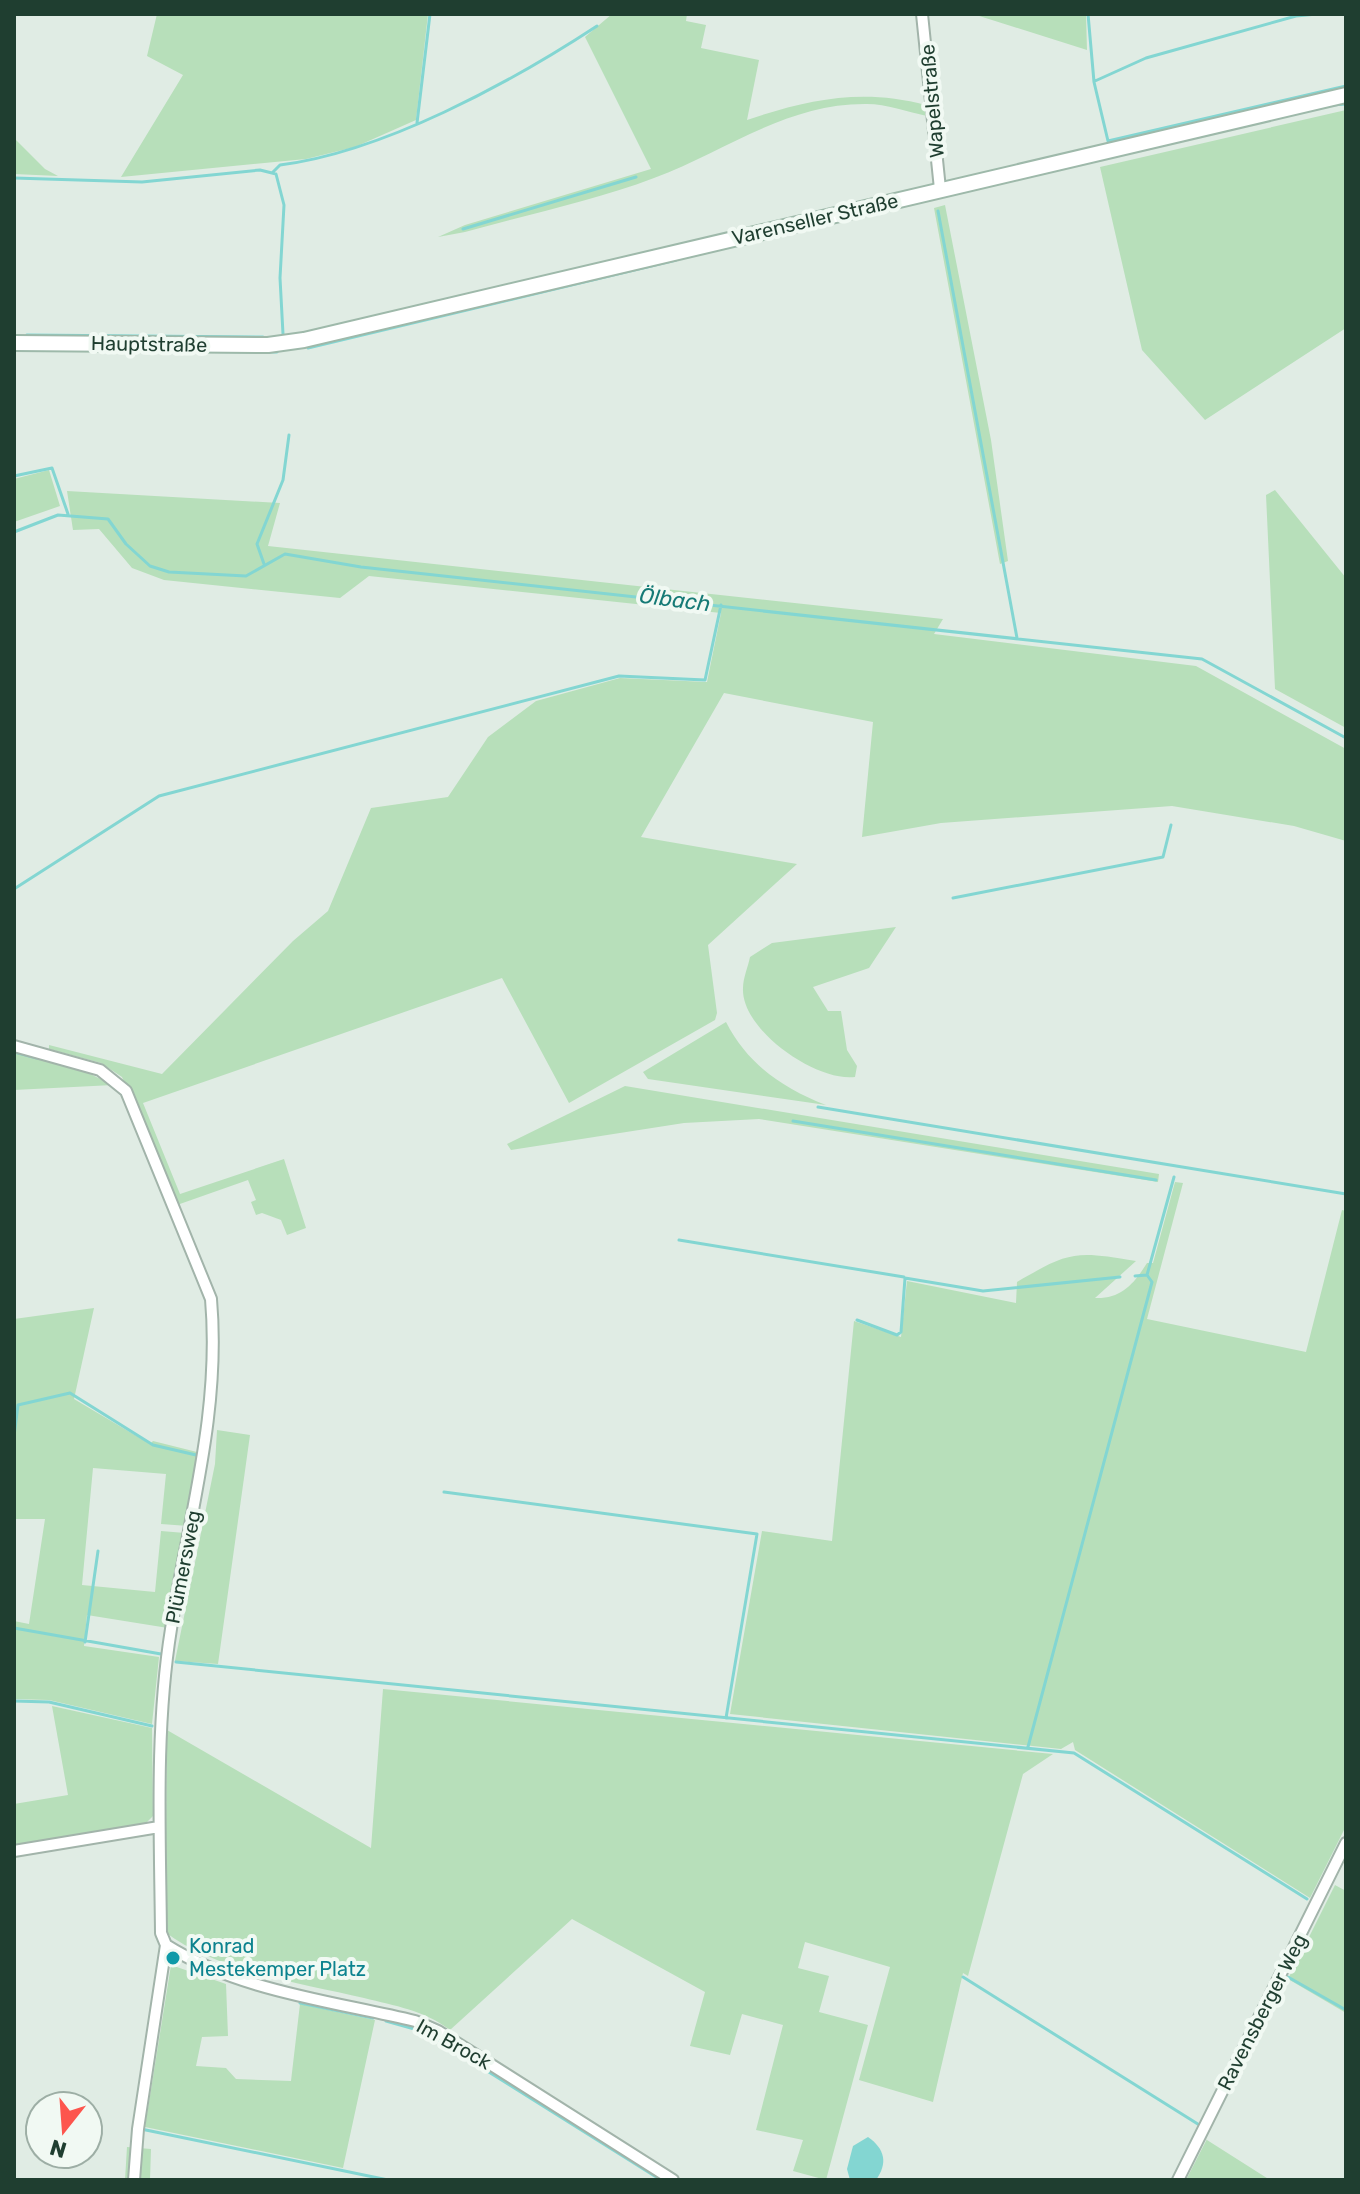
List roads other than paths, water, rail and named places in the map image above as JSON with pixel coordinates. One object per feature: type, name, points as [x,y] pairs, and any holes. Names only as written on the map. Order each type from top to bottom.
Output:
[{"type":"main road","name":"Varenseller Straße","points":[[283,344],[1346,95]]},
{"type":"main road","name":"Hauptstraße","points":[[14,343],[283,344]]},
{"type":"street","name":"Wapelstraße","points":[[922,14],[940,189]]},
{"type":"street","name":"Plümersweg","points":[[14,1046],[100,1070],[126,1091],[211,1299],[213,1323],[204,1462],[166,1661],[159,1827],[161,1933],[166,1945],[140,2114],[134,2180]]},
{"type":"street","points":[[14,1851],[159,1827]]},
{"type":"street","name":"Ravensberger Weg","points":[[1178,2180],[1346,1843]]},
{"type":"street","name":"Im Brock","points":[[166,1945],[210,1968],[243,1980],[415,2021],[438,2031],[673,2180]]},
{"type":"water","points":[[868,2137],[878,2146],[883,2157],[880,2174],[876,2180],[850,2180],[847,2169],[853,2146]]},
{"type":"waterway","points":[[417,123],[430,14]]},
{"type":"waterway","points":[[1088,14],[1094,82],[1108,141],[1346,86]]},
{"type":"waterway","points":[[1095,81],[1146,58],[1296,16],[1317,14]]},
{"type":"waterway","points":[[273,172],[280,165],[361,146],[444,112],[486,92],[597,26]]},
{"type":"waterway","points":[[1331,105],[1346,104]]},
{"type":"waterway","points":[[14,178],[142,182],[260,170],[276,174],[284,205],[280,278],[283,334]]},
{"type":"waterway","points":[[463,229],[636,177]]},
{"type":"waterway","points":[[938,211],[1017,638]]},
{"type":"waterway","points":[[308,348],[676,260]]},
{"type":"waterway","points":[[27,335],[263,337]]},
{"type":"waterway","points":[[118,351],[277,352]]},
{"type":"waterway","points":[[264,564],[257,544],[283,480],[289,435]]},
{"type":"waterway","points":[[14,476],[52,468],[68,514]]},
{"type":"waterway","name":"Ölbach","points":[[14,532],[58,515],[108,519],[126,544],[150,566],[169,572],[246,576],[285,554],[361,567],[1202,659],[1346,738]]},
{"type":"waterway","points":[[14,889],[159,796],[619,676],[705,680],[721,605]]},
{"type":"waterway","points":[[953,898],[1163,857],[1171,825]]},
{"type":"waterway","points":[[14,1052],[37,1058]]},
{"type":"waterway","points":[[818,1107],[1346,1194]]},
{"type":"waterway","points":[[793,1121],[1156,1180]]},
{"type":"waterway","points":[[1028,1747],[1152,1282],[1147,1275],[1174,1177]]},
{"type":"waterway","points":[[679,1240],[904,1277]]},
{"type":"waterway","points":[[1135,1276],[1147,1275]]},
{"type":"waterway","points":[[857,1320],[897,1335],[901,1332],[905,1278],[983,1291],[1120,1277]]},
{"type":"waterway","points":[[14,1436],[18,1405],[70,1393],[153,1445],[196,1455]]},
{"type":"waterway","points":[[444,1492],[757,1534],[726,1718]]},
{"type":"waterway","points":[[85,1642],[98,1551]]},
{"type":"waterway","points":[[14,1628],[161,1654]]},
{"type":"waterway","points":[[176,1662],[1074,1753],[1307,1899]]},
{"type":"waterway","points":[[14,1701],[49,1702],[152,1726]]},
{"type":"waterway","points":[[963,1977],[1201,2126]]},
{"type":"waterway","points":[[1288,1977],[1346,2010]]},
{"type":"waterway","points":[[300,2003],[373,2018]]},
{"type":"waterway","points":[[386,2021],[425,2032],[450,2047]]},
{"type":"waterway","points":[[476,2064],[661,2180]]},
{"type":"waterway","points":[[141,2129],[388,2180]]},
{"type":"place","name":"Konrad Mestekemper Platz","points":[[173,1958]]}]
